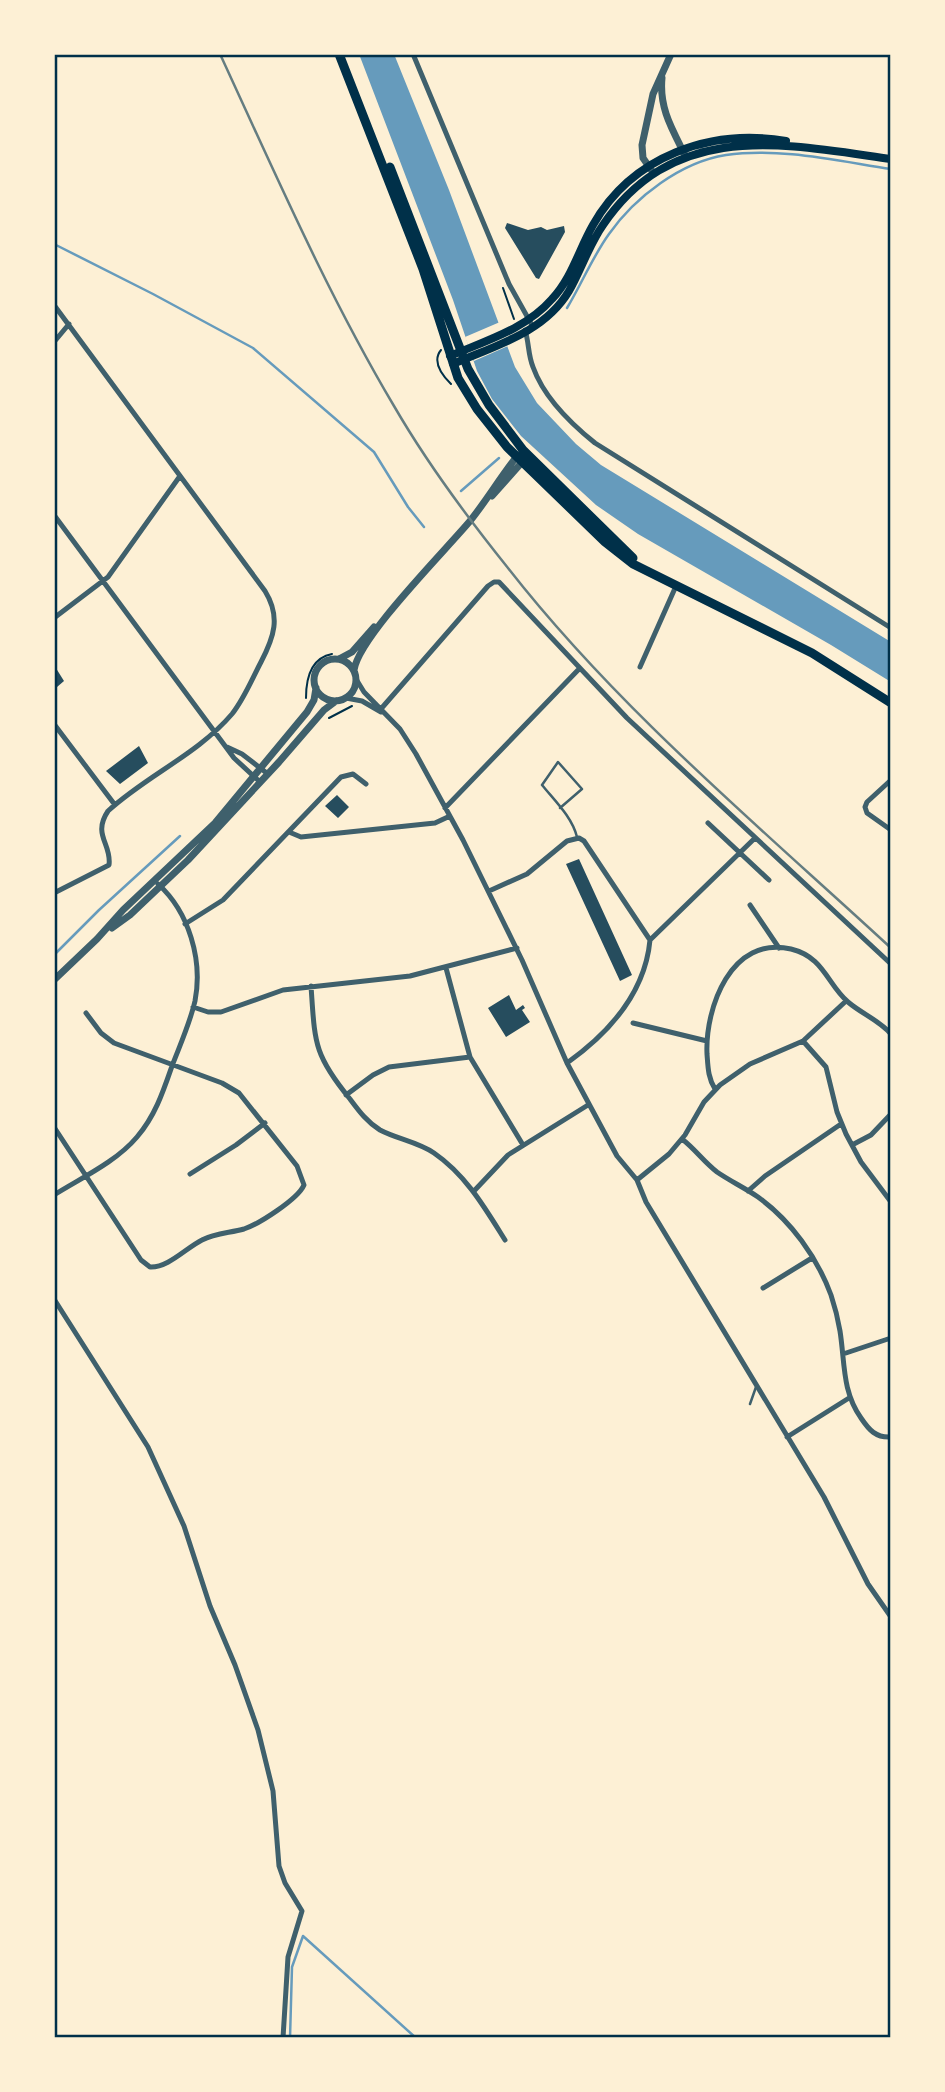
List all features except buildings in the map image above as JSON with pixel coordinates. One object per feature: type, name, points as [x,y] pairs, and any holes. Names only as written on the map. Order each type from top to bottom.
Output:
[{"type":"main road","points":[[339,54],[423,269],[452,360],[469,397],[522,456],[616,552],[640,569],[804,649],[891,703]]},
{"type":"main road","points":[[354,93],[399,186],[484,399],[522,456]]},
{"type":"main road","points":[[452,360],[508,336],[547,304],[565,283],[591,229],[606,205],[648,166],[710,141],[747,137],[891,159]]},
{"type":"main road","points":[[525,324],[550,314],[566,296],[599,231],[612,212],[635,190],[684,153]]},
{"type":"street","points":[[413,54],[525,324],[531,362],[540,383],[556,405],[586,436],[617,458],[891,628]]},
{"type":"street","points":[[654,175],[642,155],[642,145],[653,94],[671,54]]},
{"type":"street","points":[[663,74],[661,91],[664,111],[684,153]]},
{"type":"street","points":[[54,305],[265,591],[275,615],[273,639],[240,702],[215,731],[104,817],[101,830],[109,865],[54,893]]},
{"type":"street","points":[[54,342],[69,324]]},
{"type":"street","points":[[336,701],[323,697],[316,688],[314,679],[319,667],[328,660],[352,652],[390,612],[522,456]]},
{"type":"street","points":[[54,618],[104,581],[180,476]]},
{"type":"street","points":[[54,515],[237,761],[257,779]]},
{"type":"street","points":[[380,710],[488,586],[494,582],[503,585],[627,718],[891,964]]},
{"type":"street","points":[[640,667],[676,586]]},
{"type":"street","points":[[390,612],[359,653],[354,670],[356,680],[412,747],[489,891],[588,1105],[617,1156],[637,1180],[651,1211],[832,1511],[872,1591],[891,1617]]},
{"type":"street","points":[[337,656],[354,670]]},
{"type":"street","points":[[445,807],[579,669]]},
{"type":"street","points":[[346,698],[354,690],[356,680]]},
{"type":"street","points":[[264,771],[312,704],[316,688]]},
{"type":"street","points":[[54,980],[123,910],[158,883],[321,712],[336,701],[346,698],[359,700],[380,710]]},
{"type":"street","points":[[54,724],[115,806]]},
{"type":"street","points":[[227,747],[242,754],[264,771]]},
{"type":"street","points":[[186,924],[223,900],[343,775],[355,774],[366,785]]},
{"type":"street","points":[[891,780],[865,807],[867,813],[891,830]]},
{"type":"street","points":[[289,832],[299,837],[435,823],[450,816]]},
{"type":"street","points":[[708,823],[769,880]]},
{"type":"street","points":[[489,891],[527,874],[567,841],[577,837],[583,841],[650,940]]},
{"type":"street","points":[[567,1063],[626,1008],[646,962],[650,940],[755,838]]},
{"type":"street","points":[[54,1195],[123,1151],[137,1138],[154,1113],[193,1007],[197,985],[196,961],[186,924],[173,901],[158,883]]},
{"type":"street","points":[[750,905],[779,948]]},
{"type":"street","points":[[193,1007],[208,1012],[220,1012],[276,992],[401,977],[446,968],[517,948]]},
{"type":"street","points":[[715,1089],[708,1073],[707,1041],[712,1006],[730,972],[753,955],[779,948],[796,951],[812,959],[824,970],[846,1001],[891,1034]]},
{"type":"street","points":[[446,968],[470,1057],[523,1145]]},
{"type":"street","points":[[311,986],[317,1049],[326,1068],[346,1095],[373,1125],[435,1154],[474,1191],[505,1240]]},
{"type":"street","points":[[637,1180],[666,1157],[682,1139],[715,1089],[750,1064],[803,1041],[846,1001]]},
{"type":"street","points":[[54,1127],[141,1260],[153,1267],[209,1237],[258,1222],[298,1194],[304,1185],[297,1166],[265,1123],[246,1099],[231,1087],[110,1041],[101,1034],[86,1013]]},
{"type":"street","points":[[633,1023],[707,1041]]},
{"type":"street","points":[[803,1041],[828,1070],[841,1124],[864,1167],[891,1202]]},
{"type":"street","points":[[346,1095],[389,1067],[470,1057]]},
{"type":"street","points":[[474,1191],[500,1161],[588,1105]]},
{"type":"street","points":[[852,1145],[871,1135],[891,1114]]},
{"type":"street","points":[[190,1174],[265,1123]]},
{"type":"street","points":[[748,1191],[765,1176],[841,1124]]},
{"type":"street","points":[[682,1139],[716,1171],[748,1191],[784,1221],[812,1258],[835,1307],[849,1398],[872,1432],[891,1437]]},
{"type":"street","points":[[763,1287],[812,1258]]},
{"type":"street","points":[[54,1299],[145,1442],[161,1473],[184,1526],[208,1599],[258,1730],[273,1791],[279,1866],[285,1883],[302,1911],[288,1957],[283,2038]]},
{"type":"street","points":[[843,1354],[891,1338]]},
{"type":"street","points":[[787,1437],[849,1398]]},
{"type":"lane","points":[[560,807],[582,789],[558,762],[542,785],[572,822],[577,837]]},
{"type":"lane","points":[[750,1404],[756,1386]]},
{"type":"path","points":[[512,310],[525,324]]},
{"type":"path","points":[[312,704],[305,694],[311,669],[320,658],[337,656]]},
{"type":"path","points":[[321,712],[328,718],[359,700]]},
{"type":"water","points":[[359,54],[394,54],[449,190],[515,367],[537,403],[576,444],[601,465],[891,642],[891,682],[638,534],[596,505],[521,436],[492,399],[477,371],[453,300]]},
{"type":"pier","points":[[500,322],[508,346],[474,361],[465,337]]},
{"type":"waterway","points":[[567,308],[598,252],[620,220],[660,183],[692,165],[726,155],[767,153],[809,156],[891,169]]},
{"type":"waterway","points":[[54,244],[253,348],[374,452],[408,507],[424,527]]},
{"type":"waterway","points":[[461,491],[499,458]]},
{"type":"waterway","points":[[54,955],[180,836]]},
{"type":"waterway","points":[[290,2038],[292,1967],[303,1936],[416,2038]]},
{"type":"railway","points":[[220,54],[346,320],[407,427],[463,509],[508,568],[596,670],[692,766],[891,948]]}]
